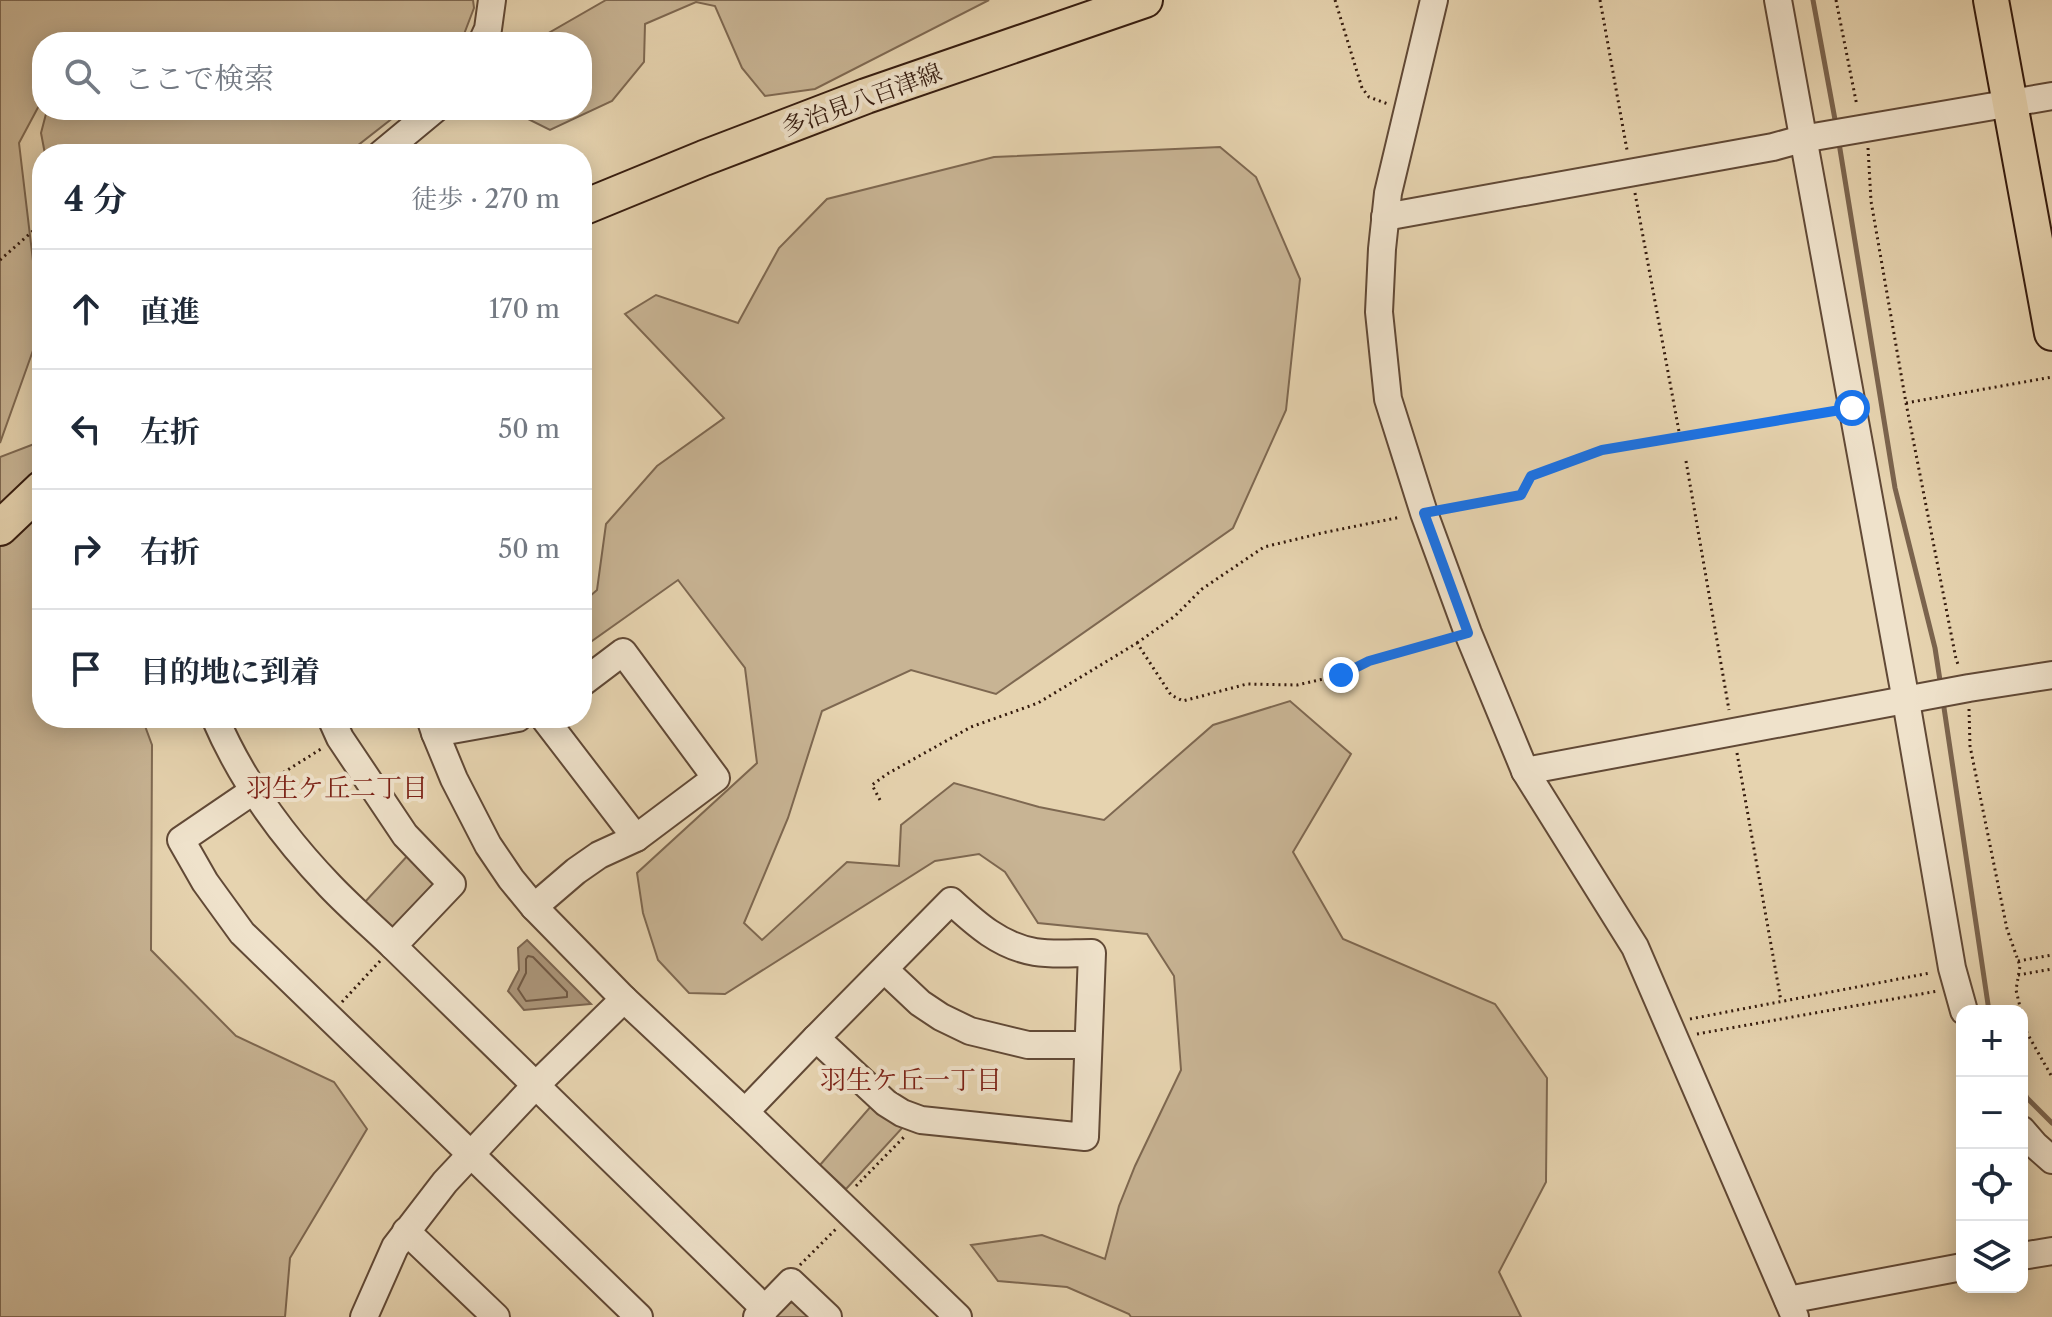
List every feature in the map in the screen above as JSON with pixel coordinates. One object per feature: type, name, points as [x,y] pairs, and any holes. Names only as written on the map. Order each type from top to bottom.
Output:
[{"type":"main road","name":"多治見八百津線","points":[[592,204],[866,96],[1145,0]]},
{"type":"main road","points":[[1991,0],[2052,333]]},
{"type":"main road","points":[[0,528],[32,498]]},
{"type":"street","points":[[487,32],[492,0]]},
{"type":"street","points":[[1434,0],[1388,193],[1379,312],[1388,399],[1424,513],[1468,633],[1525,771],[1635,947],[1792,1309],[1803,1296],[1956,1268]]},
{"type":"street","points":[[1778,0],[1836,133],[1852,408],[1940,694],[1958,989]]},
{"type":"street","points":[[1385,217],[2052,96]]},
{"type":"street","points":[[393,144],[422,120]]},
{"type":"street","points":[[534,907],[576,871],[599,855],[636,838],[716,778],[623,652],[592,675]]},
{"type":"street","points":[[1525,771],[2052,675]]},
{"type":"street","points":[[220,728],[253,791],[331,888],[535,1086],[761,1313],[791,1282],[828,1317]]},
{"type":"street","points":[[336,728],[405,835],[452,884],[393,946]]},
{"type":"street","points":[[433,728],[454,779],[488,845],[534,907],[624,999],[958,1317]]},
{"type":"street","points":[[552,728],[636,838]]},
{"type":"street","points":[[253,791],[181,840],[205,882],[242,933],[639,1317]]},
{"type":"street","points":[[745,1112],[816,1038],[885,970],[951,901],[981,929],[1013,946],[1036,952],[1092,953],[1085,1137],[921,1120],[886,1103],[816,1038]]},
{"type":"street","points":[[885,970],[920,1003],[970,1031],[1028,1045],[1088,1045]]},
{"type":"street","points":[[364,1317],[395,1247],[445,1182],[535,1086],[624,999]]},
{"type":"street","points":[[2028,1137],[2052,1160]]},
{"type":"street","points":[[406,1231],[496,1317]]},
{"type":"street","points":[[2028,1255],[2052,1251]]},
{"type":"path","points":[[1335,0],[1362,88],[1369,97],[1408,112]]},
{"type":"path","points":[[1600,0],[1680,437]]},
{"type":"path","points":[[1836,0],[1855,102],[1836,133],[1871,201],[1906,403],[1956,659],[1940,694],[1970,746],[2007,929],[2020,966],[2016,990],[2020,1005]]},
{"type":"path","points":[[0,260],[32,232]]},
{"type":"path","points":[[1906,403],[2052,377]]},
{"type":"path","points":[[880,800],[872,785],[887,774],[971,727],[1038,703],[1137,643],[1175,616],[1202,589],[1264,547],[1521,495],[1531,476],[1602,450],[1852,408]]},
{"type":"path","points":[[1137,643],[1171,695],[1183,701],[1247,684],[1297,685],[1312,682],[1341,675],[1369,661],[1468,633]]},
{"type":"path","points":[[253,791],[336,728]]},
{"type":"path","points":[[328,1017],[393,946]]},
{"type":"path","points":[[2018,961],[2052,955]]},
{"type":"path","points":[[2018,975],[2052,969]]},
{"type":"path","points":[[1671,1033],[1958,989]]},
{"type":"path","points":[[1671,1033],[1697,1034],[1958,989]]},
{"type":"path","points":[[2028,1035],[2052,1077]]},
{"type":"path","points":[[791,1282],[794,1272],[921,1120]]},
{"type":"shaded area","points":[[0,0],[473,0],[474,8],[465,32],[32,32],[32,119],[19,143],[32,252],[32,353],[0,443]]},
{"type":"shaded area","points":[[606,0],[989,0],[815,89],[765,96],[742,68],[715,6],[696,2],[645,24],[644,62],[612,101],[592,110],[592,32],[550,32]]},
{"type":"shaded area","points":[[44,120],[390,120],[360,144],[43,144],[41,133]]},
{"type":"shaded area","points":[[530,120],[571,120],[550,130]]},
{"type":"shaded area","points":[[1220,147],[1256,177],[1300,279],[1286,410],[1233,528],[996,694],[911,670],[822,711],[788,818],[744,923],[762,940],[847,862],[899,866],[901,825],[954,783],[1039,807],[1104,820],[1213,725],[1290,701],[1351,754],[1293,852],[1343,939],[1495,1004],[1547,1078],[1546,1182],[1499,1272],[1521,1317],[1131,1317],[1067,1287],[998,1281],[971,1245],[1042,1235],[1105,1259],[1119,1206],[1135,1166],[1181,1070],[1174,976],[1147,934],[1038,923],[1005,872],[979,854],[935,861],[725,994],[689,993],[658,960],[643,913],[637,873],[757,763],[745,668],[678,580],[592,641],[592,594],[597,590],[606,524],[657,466],[724,418],[625,314],[656,295],[738,323],[779,248],[827,199],[994,157]]},
{"type":"shaded area","points":[[32,445],[32,728],[146,728],[152,745],[151,950],[236,1036],[334,1082],[367,1129],[290,1258],[285,1317],[0,1317],[0,457]]},
{"type":"shaded area","points":[[410,853],[435,878],[435,893],[399,931],[388,929],[364,903]]},
{"type":"shaded area","points":[[872,1105],[904,1126],[846,1189],[820,1165]]},
{"type":"shaded area","points":[[797,1301],[815,1317],[776,1317],[790,1303]]},
{"type":"water","points":[[527,940],[591,1004],[524,1010],[508,991],[519,970],[518,948]]},
{"type":"waterway","points":[[1813,0],[1836,125]]},
{"type":"waterway","points":[[1839,143],[1895,488],[1935,648],[1941,687]]},
{"type":"waterway","points":[[1943,701],[1988,1005]]},
{"type":"waterway","points":[[2028,1099],[2052,1123]]},
{"type":"district","name":"羽生ケ丘二丁目","points":[[337,788]]},
{"type":"district","name":"羽生ケ丘一丁目","points":[[911,1080]]},
{"type":"route","points":[[1341,675],[1369,661],[1468,633],[1424,513],[1521,495],[1531,476],[1602,450],[1852,408]]}]
